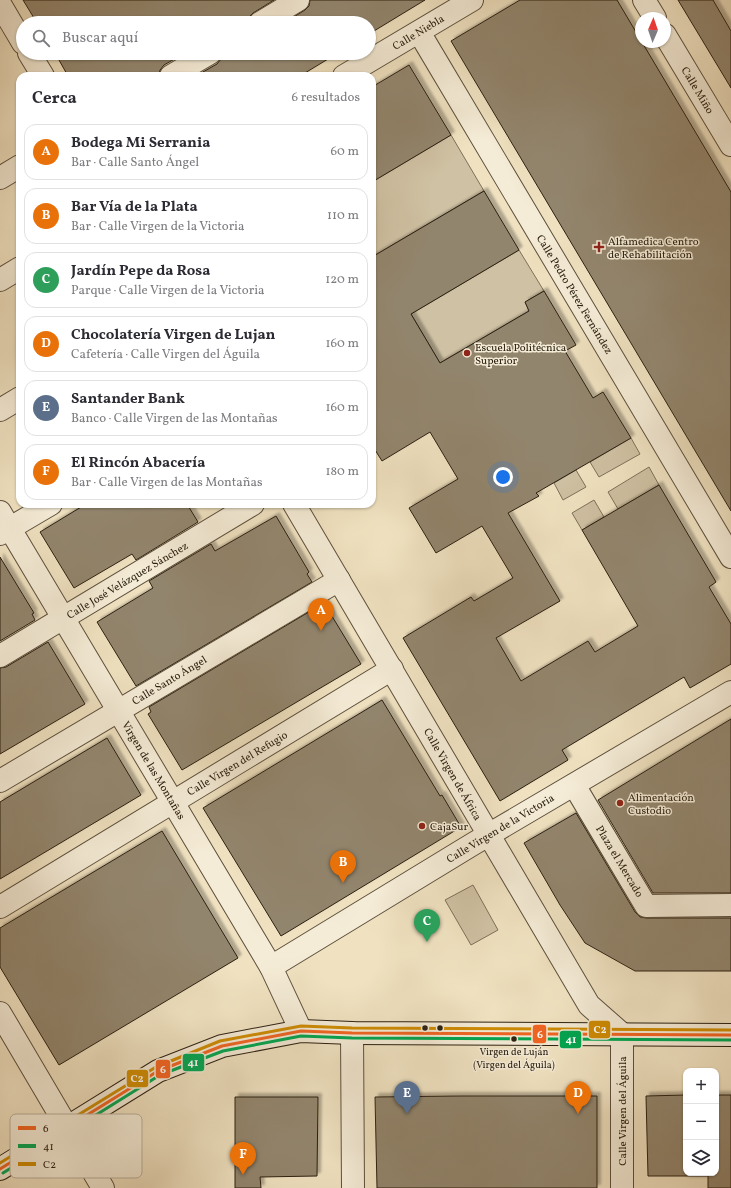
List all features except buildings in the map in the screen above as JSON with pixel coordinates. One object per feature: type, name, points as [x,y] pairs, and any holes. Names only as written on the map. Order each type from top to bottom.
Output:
[{"type":"street","points":[[272,16],[298,0]]},
{"type":"street","name":"Calle Niebla","points":[[376,57],[472,0]]},
{"type":"street","points":[[644,0],[651,12]]},
{"type":"street","points":[[0,4],[16,31]]},
{"type":"street","name":"Calle Pedro Pérez Fernández","points":[[419,32],[731,557]]},
{"type":"street","name":"Calle Miño","points":[[671,44],[729,136]]},
{"type":"street","points":[[33,60],[41,72]]},
{"type":"street","points":[[178,72],[198,60]]},
{"type":"street","name":"Calle Niebla","points":[[351,72],[371,60]]},
{"type":"street","points":[[0,178],[16,168]]},
{"type":"street","points":[[0,280],[16,270]]},
{"type":"street","points":[[0,410],[16,400]]},
{"type":"street","points":[[3,525],[42,508]]},
{"type":"street","name":"Calle José Velázquez Sánchez","points":[[0,656],[246,508]]},
{"type":"street","name":"Calle Virgen de África","points":[[296,508],[589,1005],[622,1034]]},
{"type":"street","name":"Virgen de las Montañas","points":[[3,525],[63,618],[271,967],[301,1031]]},
{"type":"street","name":"Calle Santo Ángel","points":[[0,781],[339,580]]},
{"type":"street","name":"Calle Virgen del Refugio","points":[[0,907],[392,670]]},
{"type":"street","name":"Calle Virgen de la Victoria","points":[[271,967],[489,835],[731,692]]},
{"type":"street","name":"Plaza el Mercado","points":[[574,785],[646,906],[731,905]]},
{"type":"street","points":[[0,1013],[60,1114]]},
{"type":"street","points":[[90,1114],[158,1071],[222,1046],[301,1031],[352,1033],[731,1035]]},
{"type":"street","points":[[352,1033],[353,1188]]},
{"type":"street","name":"Calle Virgen del Águila","points":[[622,1034],[622,1188]]},
{"type":"street","points":[[0,1169],[10,1163]]},
{"type":"street","points":[[97,1178],[103,1188]]},
{"type":"shaded area","points":[[451,135],[484,191],[376,255],[376,180]]},
{"type":"shaded area","points":[[519,250],[544,291],[525,302],[529,311],[440,363],[411,314]]},
{"type":"shaded area","points":[[631,438],[640,454],[599,477],[590,462]]},
{"type":"shaded area","points":[[649,467],[659,485],[618,509],[608,492]]},
{"type":"shaded area","points":[[576,470],[586,487],[563,500],[554,483]]},
{"type":"shaded area","points":[[594,500],[604,517],[582,530],[572,513]]},
{"type":"shaded area","points":[[473,885],[498,930],[471,945],[445,900]]},
{"type":"transit line","name":"C2","points":[[80,1114],[156,1067],[220,1041],[301,1026],[352,1028],[731,1030]]},
{"type":"transit line","name":"6","points":[[89,1114],[158,1071],[222,1046],[301,1031],[352,1033],[731,1035]]},
{"type":"transit line","name":"41","points":[[98,1114],[160,1075],[223,1051],[301,1036],[352,1038],[731,1040]]},
{"type":"transit line","name":"C2","points":[[0,1163],[10,1157]]},
{"type":"transit line","name":"6","points":[[0,1169],[10,1163]]},
{"type":"transit line","name":"41","points":[[3,1173],[10,1169]]},
{"type":"place","name":"Alfamedica Centro de Rehabilitación","points":[[599,247]]},
{"type":"place","name":"Escuela Politécnica Superior","points":[[467,353]]},
{"type":"place","name":"Bodega Mi Serrania","points":[[321,631]]},
{"type":"place","name":"Alimentación Custodio","points":[[620,803]]},
{"type":"place","name":"CajaSur","points":[[422,826]]},
{"type":"place","name":"Bar Vía de la Plata","points":[[343,883]]},
{"type":"place","name":"Jardín Pepe da Rosa","points":[[427,942]]},
{"type":"place","name":"Virgen de Luján (Virgen del Águila)","points":[[514,1039]]},
{"type":"place","name":"Santander Bank","points":[[407,1114]]},
{"type":"place","name":"Chocolatería Virgen de Lujan","points":[[578,1114]]},
{"type":"place","name":"El Rincón Abacería","points":[[243,1175]]}]
